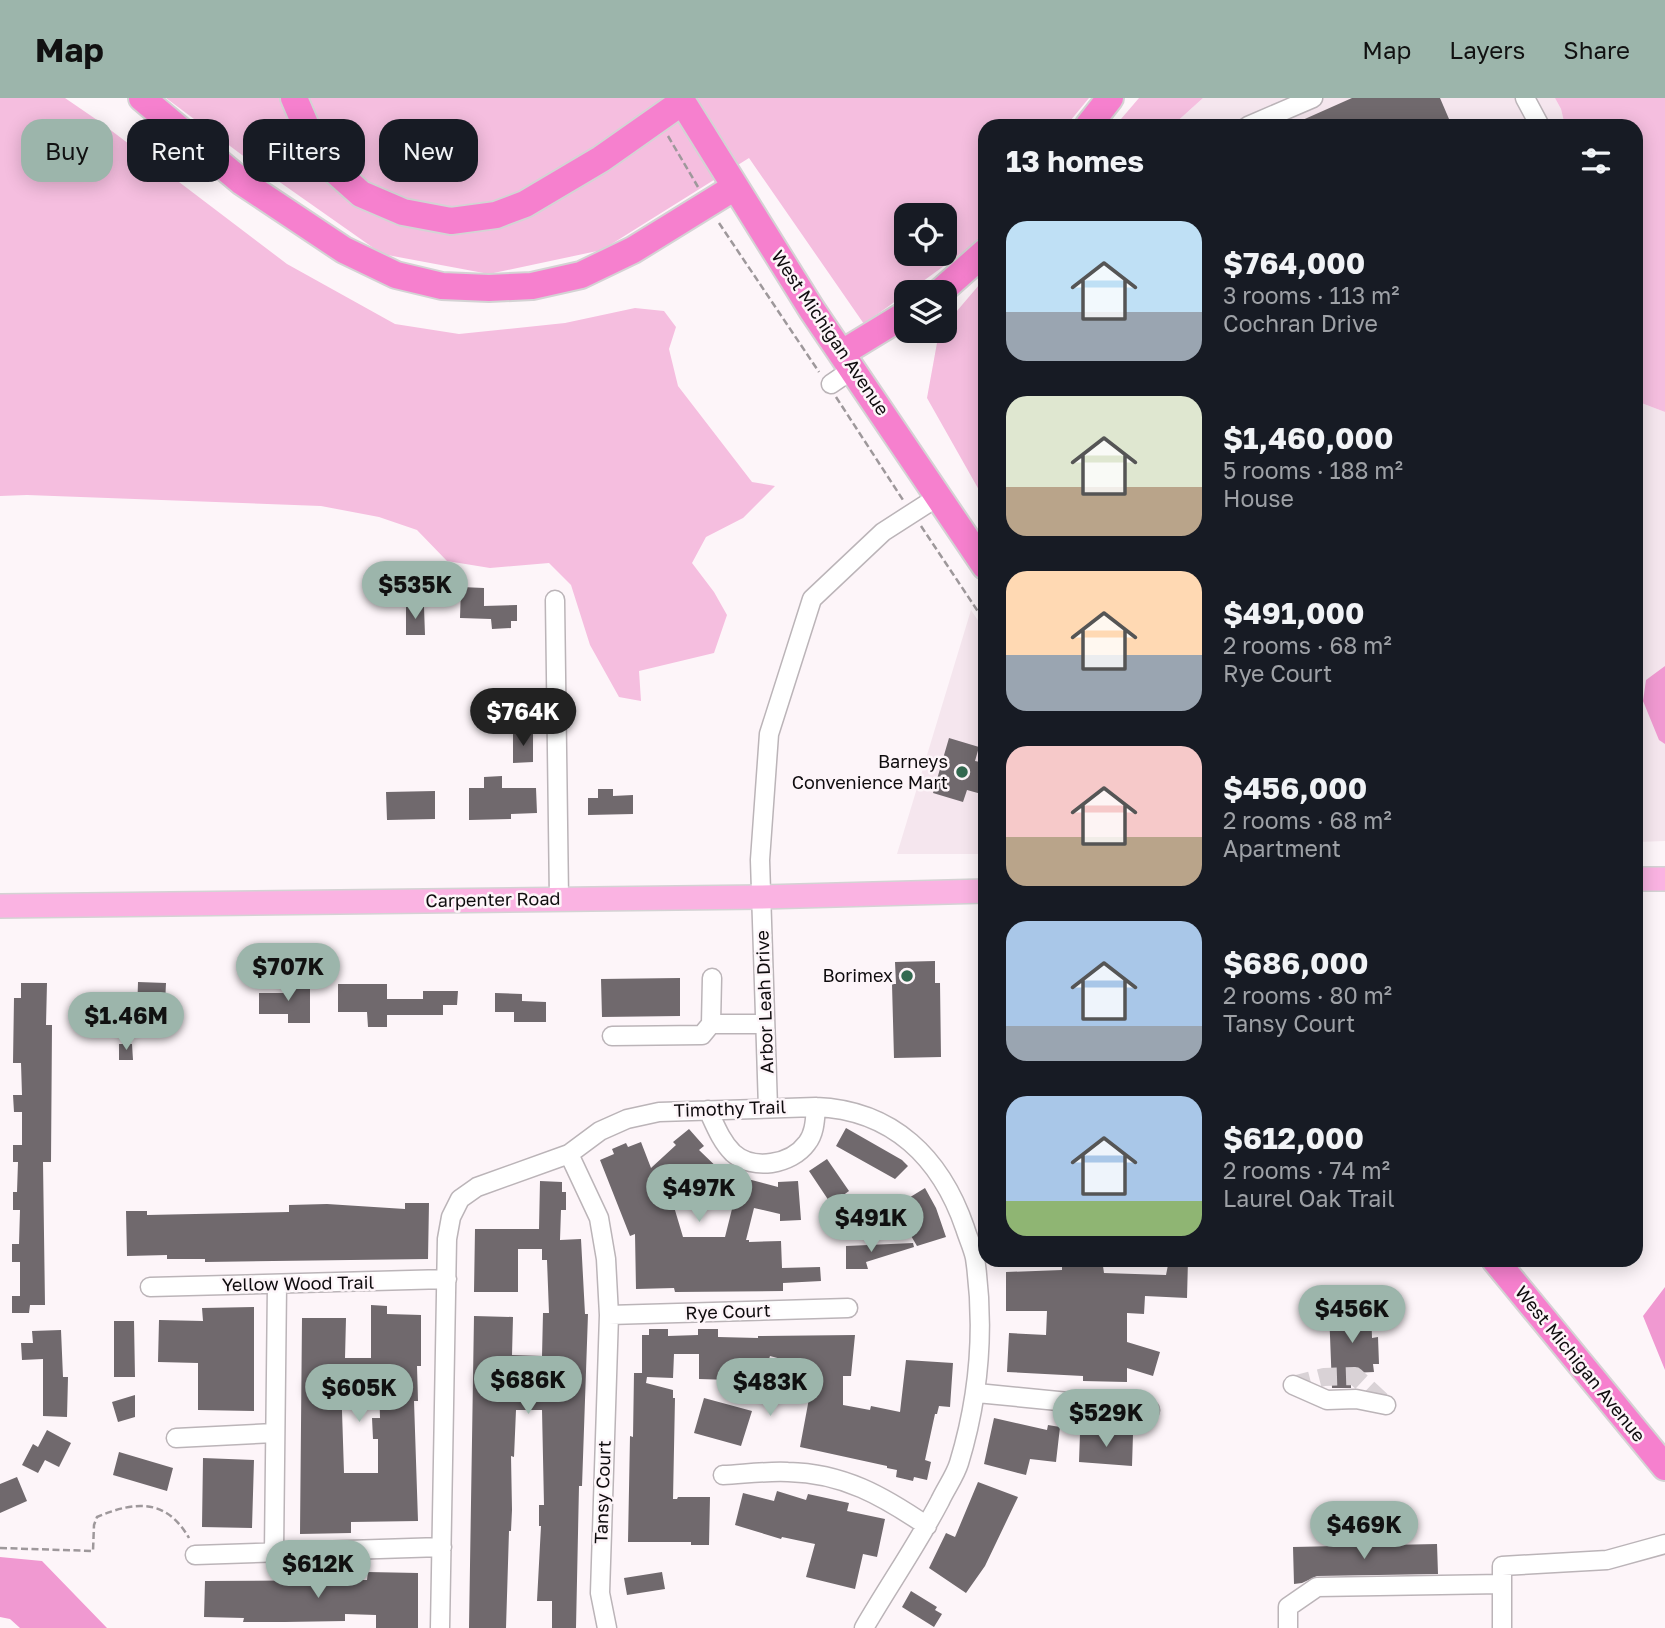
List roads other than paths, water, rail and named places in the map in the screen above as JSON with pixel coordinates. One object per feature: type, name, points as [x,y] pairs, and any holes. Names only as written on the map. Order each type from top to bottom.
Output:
[{"type":"highway","points":[[142,98],[242,182],[344,250],[396,275],[442,286],[532,286],[581,275],[634,250],[735,187]]},
{"type":"highway","points":[[294,98],[314,145],[334,170],[361,194],[403,212],[451,221],[496,215],[525,204],[601,159],[681,100]]},
{"type":"highway","points":[[1094,119],[1110,98]]},
{"type":"highway","name":"West Michigan Avenue","points":[[681,100],[812,310],[978,555]]},
{"type":"highway","points":[[954,280],[978,258]]},
{"type":"highway","points":[[847,361],[894,324]]},
{"type":"highway","name":"West Michigan Avenue","points":[[1501,1267],[1665,1467]]},
{"type":"main road","points":[[1643,879],[1665,879]]},
{"type":"main road","name":"Carpenter Road","points":[[0,906],[761,897],[978,891]]},
{"type":"street","points":[[1264,119],[1313,98]]},
{"type":"street","points":[[1525,98],[1536,119]]},
{"type":"street","points":[[830,386],[847,361]]},
{"type":"street","name":"Arbor Leah Drive","points":[[768,1108],[760,860],[769,734],[812,598],[883,532],[939,496]]},
{"type":"street","points":[[555,600],[559,899]]},
{"type":"street","points":[[612,1036],[702,1035],[711,1024],[712,978]]},
{"type":"street","points":[[711,1024],[764,1024]]},
{"type":"street","points":[[709,1110],[721,1138],[734,1154],[751,1163],[770,1164],[791,1156],[807,1144],[813,1132],[816,1107]]},
{"type":"street","name":"Timothy Trail","points":[[440,1628],[447,1239],[450,1217],[460,1199],[477,1186],[569,1154],[600,1131],[627,1119],[659,1112],[836,1107],[876,1119],[905,1137],[938,1171],[978,1251]]},
{"type":"street","name":"Tansy Court","points":[[569,1154],[599,1218],[606,1259],[609,1315],[600,1592],[607,1628]]},
{"type":"street","name":"Timothy Trail","points":[[864,1628],[927,1526],[958,1465],[977,1393],[980,1267]]},
{"type":"street","name":"Yellow Wood Trail","points":[[150,1287],[447,1279]]},
{"type":"street","points":[[274,1552],[277,1285]]},
{"type":"street","name":"Rye Court","points":[[609,1315],[848,1308]]},
{"type":"street","points":[[1293,1385],[1327,1400],[1356,1399],[1386,1405]]},
{"type":"street","points":[[977,1393],[1150,1410]]},
{"type":"street","points":[[176,1438],[274,1433]]},
{"type":"street","points":[[723,1475],[787,1471],[823,1475],[849,1482],[888,1499],[927,1526]]},
{"type":"street","points":[[1502,1628],[1502,1566],[1607,1560],[1665,1544]]},
{"type":"street","points":[[195,1555],[442,1547]]},
{"type":"street","points":[[1288,1628],[1288,1608],[1317,1587],[1502,1584]]},
{"type":"tunnel","points":[[1293,1385],[1324,1377],[1355,1376],[1386,1405]]},
{"type":"place","name":"Barneys Convenience Mart","points":[[962,772]]},
{"type":"place","name":"Borimex","points":[[907,976]]}]
